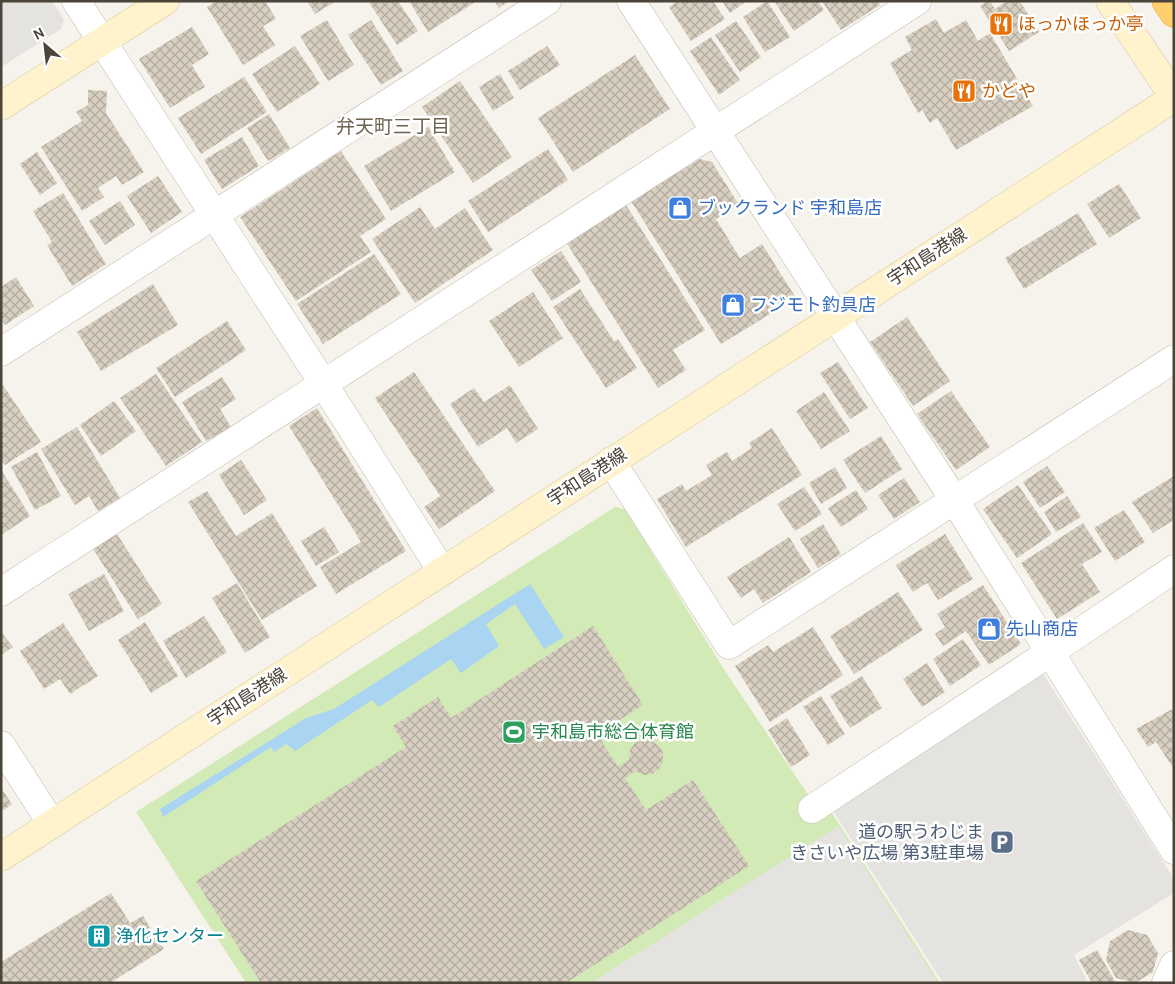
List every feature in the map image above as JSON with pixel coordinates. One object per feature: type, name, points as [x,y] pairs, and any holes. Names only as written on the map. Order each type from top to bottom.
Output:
[{"type":"highway","points":[[1166,1],[1174,13]]},
{"type":"main road","points":[[1,106],[164,1]]},
{"type":"main road","points":[[1110,1],[1174,97]]},
{"type":"main road","name":"宇和島港線","points":[[1,857],[1174,97]]},
{"type":"street","points":[[76,1],[324,383],[442,571]]},
{"type":"street","points":[[1,352],[546,1]]},
{"type":"street","points":[[631,1],[955,501],[1174,850]]},
{"type":"street","points":[[1,592],[917,1]]},
{"type":"street","points":[[611,461],[729,645],[1174,360]]},
{"type":"street","points":[[812,808],[1050,653],[1174,569]]},
{"type":"street","points":[[1,746],[52,824]]},
{"type":"street","points":[[1166,983],[1174,965]]},
{"type":"green space","name":"宇和島市総合体育館","points":[[615,507],[625,509],[725,671],[807,793],[832,813],[940,983],[246,983],[136,812]]},
{"type":"shaded area","points":[[1,1],[52,1],[64,20],[61,29],[1,67]]},
{"type":"shaded area","name":"道の駅うわじま きさいや広場 第3駐車場","points":[[1040,669],[1174,879],[1174,893],[1074,955],[1088,983],[943,983],[830,806]]},
{"type":"shaded area","points":[[838,826],[938,983],[591,983]]},
{"type":"water","points":[[530,584],[564,637],[544,649],[515,604],[486,624],[499,646],[461,673],[451,659],[379,707],[372,700],[295,751],[286,744],[274,752],[271,747],[163,817],[160,809],[306,718],[334,709]]},
{"type":"building","points":[[217,1],[265,1],[276,19],[263,26],[275,45],[243,65],[207,7]]},
{"type":"building","points":[[307,1],[336,1],[315,14]]},
{"type":"building","points":[[368,1],[398,1],[418,31],[397,45]]},
{"type":"building","points":[[409,1],[477,1],[428,32]]},
{"type":"building","points":[[494,1],[509,1],[499,8]]},
{"type":"building","points":[[678,1],[713,1],[725,19],[691,41],[669,7]]},
{"type":"building","points":[[722,1],[747,1],[730,13]]},
{"type":"building","points":[[767,1],[790,37],[765,52],[743,17]]},
{"type":"building","points":[[774,1],[818,1],[824,10],[794,31]]},
{"type":"building","points":[[822,1],[878,1],[880,5],[841,30]]},
{"type":"building","points":[[990,1],[995,9],[1007,1],[1020,1],[1039,32],[1009,51],[980,6]]},
{"type":"building","points":[[936,19],[944,33],[966,20],[978,41],[990,33],[1033,106],[956,150],[937,118],[930,123],[922,110],[918,113],[890,63],[912,50],[905,37]]},
{"type":"building","points":[[327,20],[354,65],[328,81],[300,36]]},
{"type":"building","points":[[371,20],[403,71],[381,85],[348,35]]},
{"type":"building","points":[[736,21],[761,57],[740,72],[715,35]]},
{"type":"building","points":[[192,27],[209,54],[192,65],[205,87],[170,108],[139,59]]},
{"type":"building","points":[[711,37],[740,80],[719,95],[690,51]]},
{"type":"building","points":[[295,46],[320,84],[277,112],[252,74]]},
{"type":"building","points":[[547,46],[560,65],[520,90],[508,71]]},
{"type":"building","points":[[635,55],[670,109],[573,172],[538,118]]},
{"type":"building","points":[[500,74],[514,98],[493,111],[479,87]]},
{"type":"building","points":[[244,77],[267,112],[201,154],[178,118]]},
{"type":"building","points":[[460,81],[512,157],[473,183],[422,107]]},
{"type":"building","points":[[88,90],[107,91],[106,113],[144,172],[122,185],[116,176],[98,188],[104,197],[82,211],[41,147],[82,121],[76,112],[88,105]]},
{"type":"building","points":[[269,114],[290,148],[268,161],[247,128]]},
{"type":"building","points":[[428,127],[455,172],[391,211],[364,166]]},
{"type":"building","points":[[242,137],[259,166],[222,189],[204,160]]},
{"type":"building","points":[[548,149],[568,180],[488,232],[468,201]]},
{"type":"building","points":[[341,151],[386,219],[360,236],[371,252],[296,301],[240,217]]},
{"type":"building","points":[[37,152],[57,183],[40,195],[20,164]]},
{"type":"building","points":[[700,159],[712,162],[739,205],[716,219],[740,258],[762,244],[796,298],[721,344],[631,201]]},
{"type":"building","points":[[158,176],[182,212],[151,233],[127,196]]},
{"type":"building","points":[[1119,184],[1141,218],[1109,238],[1087,204]]},
{"type":"building","points":[[63,193],[106,264],[72,286],[47,245],[52,242],[33,211]]},
{"type":"building","points":[[120,201],[135,225],[105,245],[89,221]]},
{"type":"building","points":[[626,205],[705,330],[673,350],[686,370],[658,388],[566,242]]},
{"type":"building","points":[[420,207],[435,229],[465,208],[493,250],[415,303],[372,239]]},
{"type":"building","points":[[1078,213],[1097,244],[1024,289],[1005,258]]},
{"type":"building","points":[[561,251],[581,282],[552,301],[531,270]]},
{"type":"building","points":[[374,254],[401,294],[323,344],[297,304]]},
{"type":"building","points":[[16,277],[34,306],[5,325],[1,320],[1,287]]},
{"type":"building","points":[[153,284],[178,325],[101,371],[77,332]]},
{"type":"building","points":[[580,289],[614,341],[618,339],[637,368],[606,388],[553,307]]},
{"type":"building","points":[[533,292],[563,338],[519,367],[489,321]]},
{"type":"building","points":[[907,317],[950,381],[913,406],[870,342]]},
{"type":"building","points":[[227,321],[246,350],[175,397],[156,368]]},
{"type":"building","points":[[838,362],[868,408],[850,419],[820,373]]},
{"type":"building","points":[[414,372],[495,491],[439,529],[424,507],[440,496],[375,398]]},
{"type":"building","points":[[156,374],[202,442],[166,466],[120,398]]},
{"type":"building","points":[[222,377],[236,399],[220,409],[231,427],[206,441],[182,402]]},
{"type":"building","points":[[1,382],[41,442],[5,465],[1,460]]},
{"type":"building","points":[[510,385],[538,429],[516,443],[507,428],[478,447],[450,404],[474,388],[484,402]]},
{"type":"building","points":[[951,391],[990,447],[956,470],[917,414]]},
{"type":"building","points":[[824,392],[850,431],[821,449],[796,411]]},
{"type":"building","points":[[114,401],[136,431],[101,456],[80,425]]},
{"type":"building","points":[[317,408],[406,551],[336,594],[320,567],[361,542],[289,426]]},
{"type":"building","points":[[77,427],[120,498],[98,511],[89,496],[75,505],[41,449]]},
{"type":"building","points":[[772,428],[802,475],[686,547],[657,499],[682,484],[686,491],[712,475],[706,465],[727,452],[732,461],[752,448],[749,443]]},
{"type":"building","points":[[881,436],[902,469],[865,493],[843,460]]},
{"type":"building","points":[[37,452],[61,496],[35,510],[11,467]]},
{"type":"building","points":[[241,460],[267,500],[244,515],[219,475]]},
{"type":"building","points":[[1047,466],[1065,492],[1040,508],[1023,482]]},
{"type":"building","points":[[835,467],[847,488],[821,504],[809,483]]},
{"type":"building","points":[[1,472],[30,516],[1,535]]},
{"type":"building","points":[[1174,476],[1174,520],[1153,533],[1132,502]]},
{"type":"building","points":[[904,478],[920,502],[894,519],[878,495]]},
{"type":"building","points":[[1018,485],[1052,534],[1017,558],[983,509]]},
{"type":"building","points":[[804,487],[822,514],[795,531],[777,504]]},
{"type":"building","points":[[856,490],[868,509],[841,527],[828,508]]},
{"type":"building","points":[[207,491],[236,536],[272,513],[317,586],[262,620],[188,502]]},
{"type":"building","points":[[1067,496],[1081,517],[1056,532],[1044,512]]},
{"type":"building","points":[[1124,510],[1145,542],[1115,561],[1094,528]]},
{"type":"building","points":[[1083,523],[1102,552],[1082,564],[1100,592],[1057,619],[1021,563]]},
{"type":"building","points":[[823,524],[841,554],[818,568],[800,539]]},
{"type":"building","points":[[324,527],[339,552],[316,566],[301,541]]},
{"type":"building","points":[[117,534],[162,604],[138,619],[93,549]]},
{"type":"building","points":[[945,534],[973,579],[938,600],[927,583],[913,592],[896,565]]},
{"type":"building","points":[[789,537],[811,572],[763,603],[754,589],[741,598],[727,577]]},
{"type":"building","points":[[104,574],[124,611],[89,631],[68,594]]},
{"type":"building","points":[[237,583],[270,637],[245,653],[212,598]]},
{"type":"building","points":[[983,585],[1021,644],[989,665],[966,631],[943,646],[935,634],[945,627],[937,614]]},
{"type":"building","points":[[898,592],[923,630],[854,674],[830,636]]},
{"type":"building","points":[[204,616],[227,652],[186,678],[163,641]]},
{"type":"building","points":[[145,622],[178,676],[151,693],[118,640]]},
{"type":"building","points":[[63,623],[98,676],[70,694],[60,679],[44,689],[20,651]]},
{"type":"building","points":[[593,626],[643,705],[597,734],[618,767],[629,760],[630,750],[635,743],[643,740],[652,741],[659,746],[663,753],[663,761],[659,769],[652,774],[644,775],[635,771],[625,778],[646,810],[693,780],[749,866],[566,983],[261,983],[196,881],[406,747],[393,726],[438,697],[451,718]]},
{"type":"building","points":[[813,627],[843,675],[770,722],[735,666],[768,645],[773,652]]},
{"type":"building","points":[[1,631],[13,647],[1,655]]},
{"type":"building","points":[[963,639],[981,665],[950,686],[933,659]]},
{"type":"building","points":[[927,663],[945,692],[922,707],[903,679]]},
{"type":"building","points":[[862,676],[882,708],[850,728],[830,696]]},
{"type":"building","points":[[821,696],[845,734],[828,745],[803,707]]},
{"type":"building","points":[[1174,708],[1174,769],[1156,742],[1148,747],[1136,729]]},
{"type":"building","points":[[787,718],[810,755],[791,767],[768,730]]},
{"type":"building","points":[[1,788],[12,804],[1,812]]},
{"type":"building","name":"浄化センター","points":[[111,893],[130,923],[143,916],[164,949],[110,983],[1,983],[1,962]]},
{"type":"building","points":[[1128,930],[1147,935],[1158,953],[1153,972],[1135,983],[1116,978],[1106,960],[1110,941]]},
{"type":"building","points":[[1097,950],[1116,983],[1092,983],[1079,960]]},
{"type":"place","name":"ほっかほっか亭","points":[[1001,24]]},
{"type":"place","name":"かどや","points":[[964,91]]},
{"type":"place","name":"ブックランド 宇和島店","points":[[680,208]]},
{"type":"place","name":"フジモト釣具店","points":[[733,305]]},
{"type":"place","name":"先山商店","points":[[989,629]]},
{"type":"place","name":"宇和島市総合体育館","points":[[514,732]]},
{"type":"place","name":"道の駅うわじま きさいや広場 第3駐車場","points":[[1002,842]]},
{"type":"place","name":"浄化センター","points":[[99,936]]},
{"type":"district","name":"弁天町三丁目","points":[[393,126]]}]
